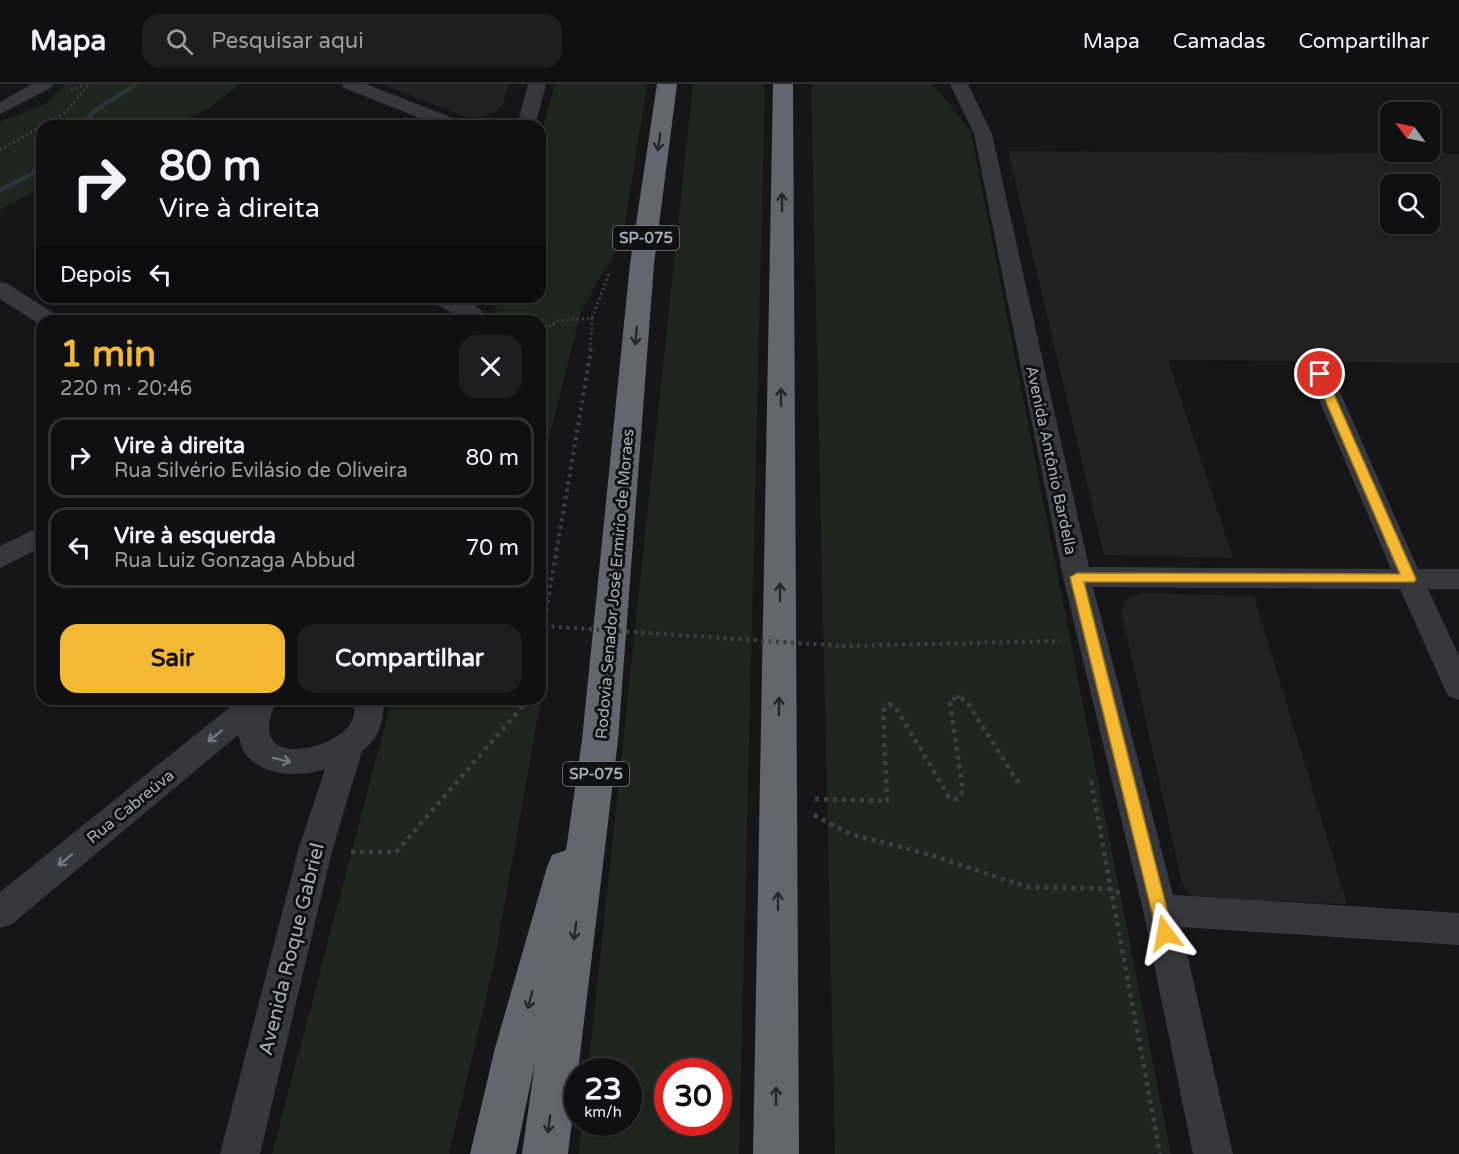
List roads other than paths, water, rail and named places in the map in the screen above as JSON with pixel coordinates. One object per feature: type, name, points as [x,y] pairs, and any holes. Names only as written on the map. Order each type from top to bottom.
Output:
[{"type":"highway","name":"Rodovia Senador José Ermírio de Moraes","points":[[545,1154],[600,740],[642,264],[667,84]]},
{"type":"highway","points":[[776,1154],[783,84]]},
{"type":"highway","points":[[493,1154],[517,1047],[600,740]]},
{"type":"street","points":[[0,109],[45,84]]},
{"type":"street","points":[[350,84],[441,120]]},
{"type":"street","points":[[528,120],[537,84]]},
{"type":"street","name":"Avenida Antônio Bardella","points":[[958,84],[963,89],[983,134],[1077,577],[1160,910],[1213,1154]]},
{"type":"street","points":[[0,289],[41,315]]},
{"type":"street","points":[[455,303],[473,310]]},
{"type":"street","points":[[1320,374],[1459,688]]},
{"type":"street","points":[[0,558],[36,539]]},
{"type":"street","points":[[1077,577],[1459,579]]},
{"type":"street","name":"Rua Cabreúva","points":[[0,913],[255,705]]},
{"type":"street","name":"Avenida Roque Gabriel","points":[[259,705],[252,719],[252,734],[259,748],[273,758],[292,762],[313,761],[331,755],[348,745],[361,732],[368,717],[369,705]]},
{"type":"street","name":"Avenida Roque Gabriel","points":[[240,1154],[315,852],[348,745]]},
{"type":"street","points":[[1160,910],[1459,929]]},
{"type":"waterway","points":[[87,120],[94,111],[137,84]]},
{"type":"waterway","points":[[0,191],[36,171]]}]
